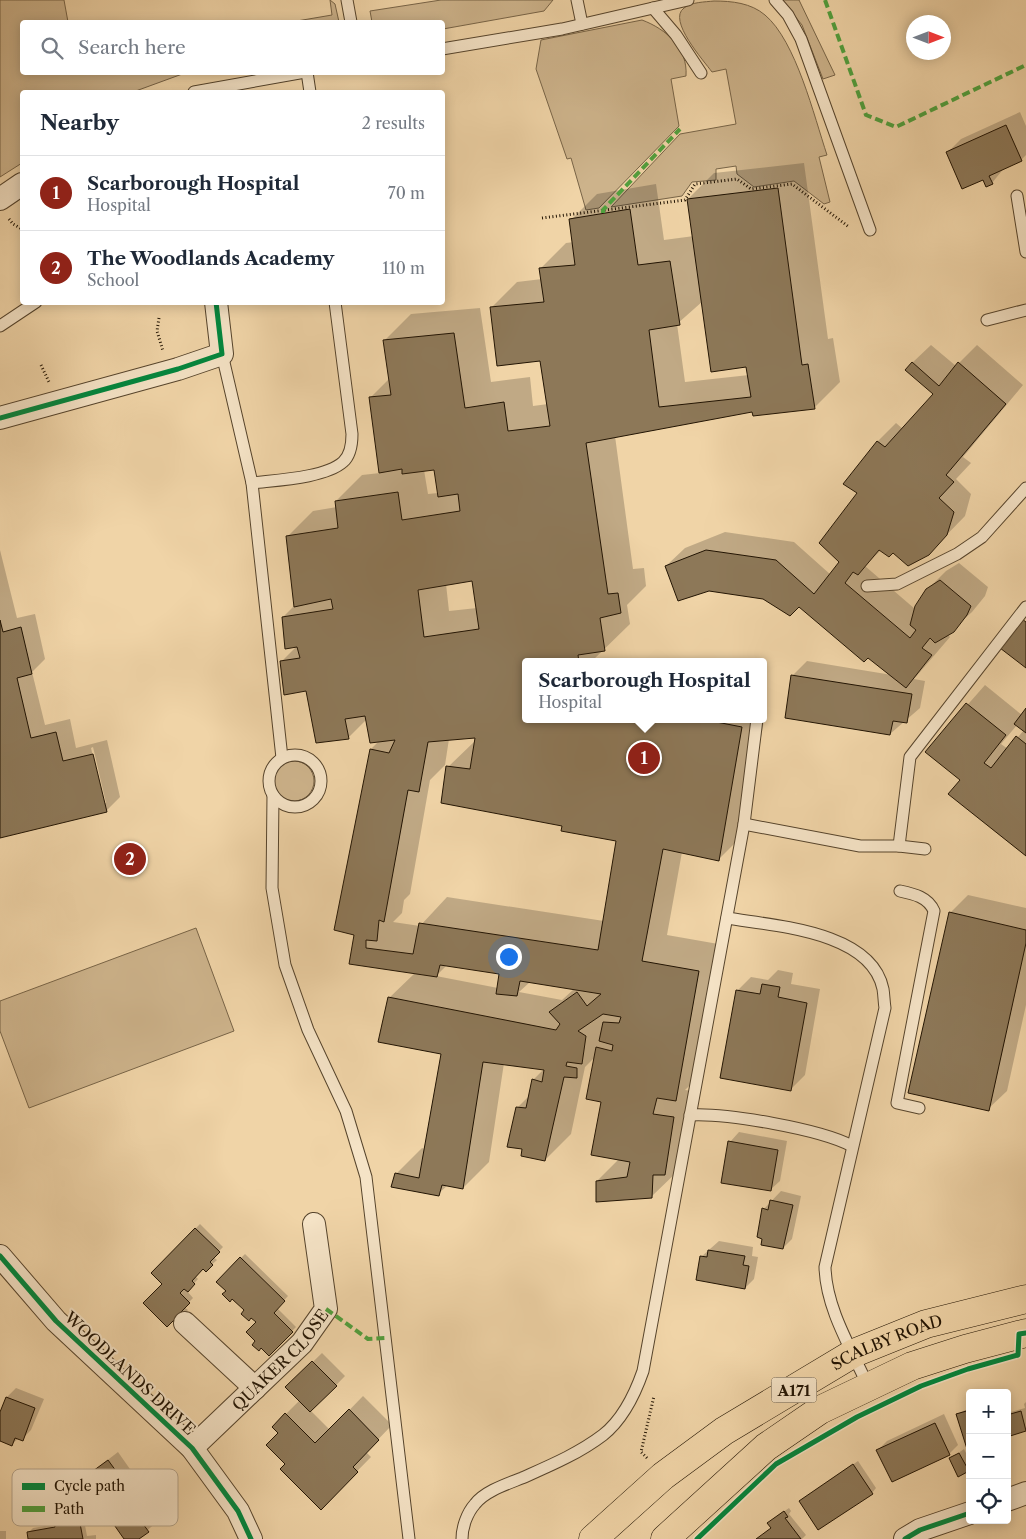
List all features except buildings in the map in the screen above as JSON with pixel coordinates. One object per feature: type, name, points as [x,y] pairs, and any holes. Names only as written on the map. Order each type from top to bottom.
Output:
[{"type":"highway","name":"SCALBY ROAD","points":[[593,1539],[662,1476],[724,1431],[854,1353],[926,1324],[1026,1299]]},
{"type":"highway","name":"SCALBY ROAD","points":[[664,1539],[766,1447],[820,1410],[912,1366],[966,1348],[1026,1333]]},
{"type":"street","points":[[0,199],[20,185]]},
{"type":"street","points":[[0,418],[178,369],[222,354],[216,305]]},
{"type":"street","name":"QUAKER CLOSE","points":[[192,1448],[302,1343],[326,1309],[314,1224]]},
{"type":"street","name":"WOODLANDS DRIVE","points":[[0,1256],[56,1321],[192,1448],[238,1511],[252,1539]]},
{"type":"street","points":[[185,1324],[254,1388]]},
{"type":"street","points":[[1011,1499],[1026,1493]]},
{"type":"street","points":[[904,1539],[920,1530],[966,1514]]},
{"type":"lane","points":[[347,0],[351,20]]},
{"type":"lane","points":[[578,0],[582,24]]},
{"type":"lane","points":[[445,48],[582,24],[688,0]]},
{"type":"lane","points":[[775,0],[788,15],[800,39],[870,230]]},
{"type":"lane","points":[[653,8],[676,35],[701,73]]},
{"type":"lane","points":[[205,90],[289,75]]},
{"type":"lane","points":[[307,75],[310,90]]},
{"type":"lane","points":[[1017,196],[1026,252]]},
{"type":"lane","points":[[0,326],[32,305]]},
{"type":"lane","points":[[252,483],[322,472],[343,462],[352,447],[335,305]]},
{"type":"lane","points":[[987,320],[1026,310]]},
{"type":"lane","points":[[222,354],[252,483],[282,758]]},
{"type":"lane","points":[[867,586],[897,584],[957,554],[982,537],[1026,488]]},
{"type":"lane","points":[[899,846],[910,757],[1026,608]]},
{"type":"lane","points":[[462,1539],[468,1516],[475,1503],[493,1492],[564,1459],[604,1434],[632,1398],[643,1371],[744,824],[757,723]]},
{"type":"lane","points":[[273,795],[288,806],[298,806],[310,802],[318,794],[321,785],[321,776],[314,762],[303,755],[287,755],[270,772],[269,784],[273,795],[272,888],[285,965],[308,1030],[346,1111],[366,1177],[409,1539]]},
{"type":"lane","points":[[744,824],[860,846],[899,846],[925,849]]},
{"type":"lane","points":[[900,891],[919,896],[931,903],[934,911],[897,1103],[919,1108]]},
{"type":"lane","points":[[727,918],[809,932],[835,940],[856,951],[871,966],[883,988],[885,1008],[825,1267],[826,1284],[831,1303],[869,1388]]},
{"type":"lane","points":[[690,1115],[705,1114],[776,1125],[839,1139],[852,1146]]},
{"type":"path","points":[[542,218],[685,200],[695,184],[737,179],[751,189],[792,184],[855,232]]},
{"type":"shaded area","points":[[0,0],[64,0],[68,20],[20,20],[20,75],[180,75],[138,90],[20,90],[20,164],[0,177]]},
{"type":"shaded area","points":[[330,0],[335,4],[339,20],[303,20],[332,15]]},
{"type":"shaded area","points":[[441,0],[553,0],[544,11],[445,29],[445,20],[372,20],[370,11]]},
{"type":"shaded area","points":[[782,0],[799,0],[835,75],[823,79],[802,25]]},
{"type":"shaded area","points":[[714,1],[741,4],[760,11],[776,27],[786,42],[803,80],[827,155],[819,157],[830,202],[824,204],[794,181],[754,187],[737,174],[736,166],[716,169],[716,180],[692,182],[682,196],[611,207],[680,134],[736,124],[726,69],[712,72],[695,50],[683,31],[680,22],[680,14],[687,6]]},
{"type":"shaded area","points":[[642,20],[667,34],[679,48],[683,57],[686,66],[686,76],[671,79],[679,126],[599,208],[586,210],[571,158],[567,159],[536,69],[541,40]]},
{"type":"shaded area","points":[[294,761],[308,767],[314,781],[308,795],[294,801],[280,795],[274,781],[280,767]]},
{"type":"shaded area","points":[[196,928],[234,1031],[29,1108],[0,1031],[0,1001]]},
{"type":"marked path","points":[[825,0],[866,115],[896,127],[1026,65]]},
{"type":"marked path","points":[[603,213],[603,210],[680,129]]},
{"type":"marked path","points":[[326,1309],[368,1339],[386,1338]]},
{"type":"cycle path","points":[[0,418],[178,369],[222,354],[216,305]]},
{"type":"cycle path","points":[[0,1256],[56,1321],[192,1448],[238,1511],[251,1539]]},
{"type":"cycle path","points":[[697,1539],[776,1464],[857,1417],[921,1386],[968,1369],[1018,1355],[1019,1334],[1026,1333]]},
{"type":"cycle path","points":[[905,1539],[920,1530],[966,1514]]},
{"type":"place","name":"Scarborough Hospital","points":[[644,758]]},
{"type":"place","name":"The Woodlands Academy","points":[[130,859]]}]
